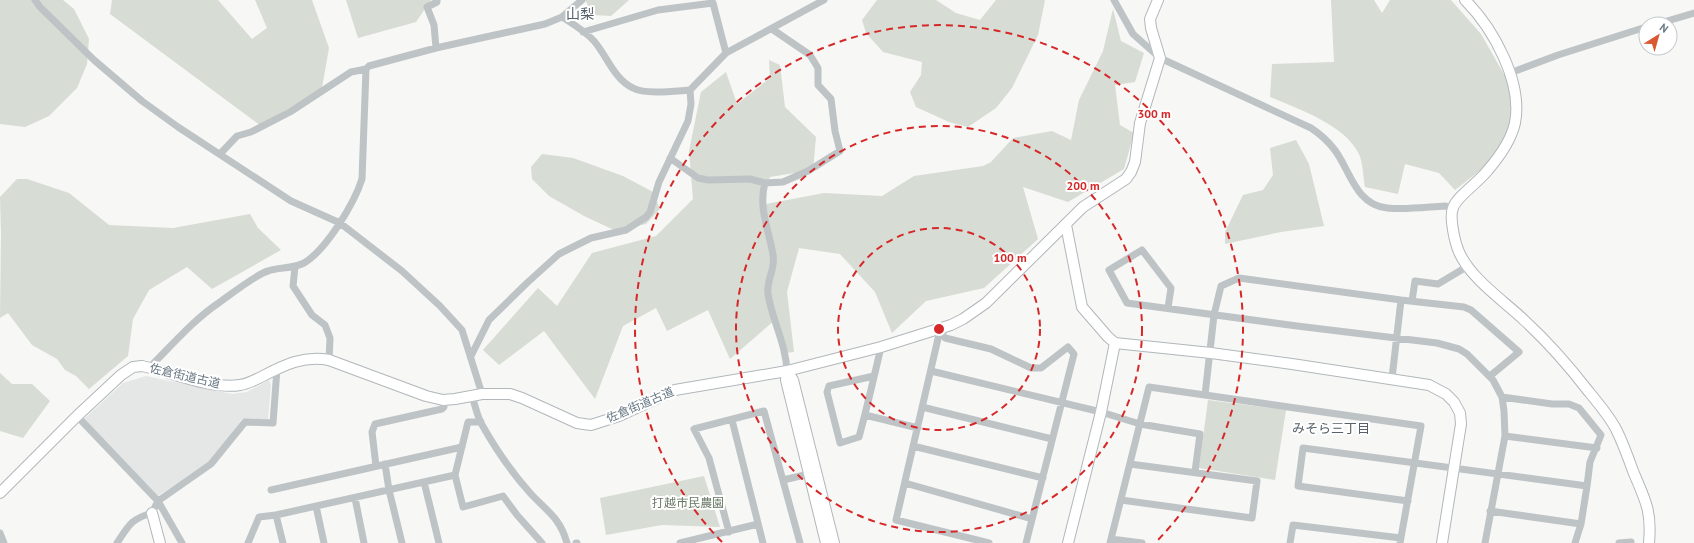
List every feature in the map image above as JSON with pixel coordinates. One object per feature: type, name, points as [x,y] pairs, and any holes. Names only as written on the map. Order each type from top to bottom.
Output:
[{"type":"street","points":[[35,0],[40,7],[94,60],[142,101],[178,127],[291,201],[340,223],[402,271],[440,306],[462,330],[471,356],[481,422],[505,461],[531,494],[556,518],[562,528],[567,543]]},
{"type":"street","points":[[436,48],[434,25],[426,7],[437,2],[437,0]]},
{"type":"street","points":[[220,154],[237,136],[251,132],[290,112],[351,72],[436,48],[545,24],[562,17],[582,0]]},
{"type":"street","points":[[562,17],[594,41],[618,76],[632,88],[640,90],[664,91],[690,90],[726,53],[772,29],[822,0]]},
{"type":"street","points":[[1114,0],[1133,34],[1160,58],[1311,128],[1320,134],[1334,148],[1359,193],[1380,206],[1386,208],[1445,206],[1452,208]]},
{"type":"street","points":[[1158,0],[1150,19],[1151,28],[1160,58]]},
{"type":"street","points":[[1465,0],[1478,13],[1491,32],[1510,73],[1515,94],[1515,122],[1512,134],[1498,158],[1482,179],[1458,198],[1452,208],[1451,219],[1458,251],[1480,280],[1544,339],[1590,393],[1616,428],[1646,499],[1649,514],[1649,543]]},
{"type":"street","points":[[582,32],[658,10],[713,3],[726,53]]},
{"type":"street","points":[[1678,18],[1694,13]]},
{"type":"street","points":[[670,158],[698,178],[708,180],[750,179],[765,183],[783,182],[808,171],[840,151],[835,131],[831,99],[818,85],[818,68],[810,55],[772,29]]},
{"type":"street","points":[[1510,73],[1558,54],[1638,29]]},
{"type":"street","name":"佐倉街道古道","points":[[0,493],[77,416],[127,370],[133,367],[142,366],[211,384],[233,386],[251,382],[302,359],[320,358],[426,396],[443,400],[464,399],[477,395],[500,393],[522,398],[568,420],[591,425],[619,416],[674,390],[787,371],[940,330],[963,320],[986,303],[1083,208],[1126,180],[1131,172],[1134,162],[1140,123],[1160,58]]},
{"type":"street","points":[[149,368],[195,322],[218,302],[267,271],[295,266],[305,262],[318,252],[340,223],[362,180],[366,69]]},
{"type":"street","points":[[471,356],[490,320],[559,254],[591,238],[626,230],[646,217],[650,212],[659,182],[688,121],[691,104],[690,90]]},
{"type":"street","points":[[765,183],[762,194],[764,221],[774,256],[768,292],[786,357],[786,380],[826,543]]},
{"type":"street","points":[[1066,224],[1082,307],[1108,338],[1115,343],[1211,353],[1392,378],[1437,388],[1446,394],[1454,402],[1460,413],[1462,424],[1442,543]]},
{"type":"street","points":[[1168,308],[1171,288],[1142,250],[1109,270],[1126,303],[1437,343],[1459,350],[1474,360],[1490,376],[1502,397],[1504,412],[1505,436],[1485,543]]},
{"type":"street","points":[[295,266],[293,286],[312,315],[325,325],[330,338],[329,360]]},
{"type":"street","points":[[1412,301],[1415,281],[1438,284],[1468,266]]},
{"type":"street","points":[[1206,395],[1214,315],[1221,286],[1239,278],[1464,307],[1471,310],[1519,352],[1490,376]]},
{"type":"street","points":[[1392,378],[1401,300]]},
{"type":"street","points":[[940,330],[896,520],[989,543]]},
{"type":"street","points":[[940,330],[945,338],[991,349],[1032,368],[1041,368],[1068,347],[1074,354],[1026,543]]},
{"type":"street","points":[[1068,543],[1101,412],[1115,343]]},
{"type":"street","points":[[874,376],[829,386],[827,392],[840,443],[859,437],[865,415],[881,347]]},
{"type":"street","points":[[160,543],[152,513],[158,501],[211,464],[245,422],[273,423],[277,369]]},
{"type":"street","points":[[787,371],[794,380],[834,543]]},
{"type":"street","points":[[931,371],[1062,404],[1101,412],[1140,424],[1200,434],[1194,472]]},
{"type":"street","points":[[1142,543],[1110,541],[1149,387],[1421,426],[1401,541],[1293,525],[1290,543]]},
{"type":"street","points":[[1502,397],[1552,404],[1569,404],[1579,408],[1601,435],[1597,448],[1590,462],[1581,524],[1575,543]]},
{"type":"street","points":[[376,466],[372,432],[376,424],[442,409],[444,407],[443,400]]},
{"type":"street","points":[[922,407],[1052,439]]},
{"type":"street","points":[[729,532],[709,458],[694,430],[764,411],[800,543]]},
{"type":"street","points":[[865,415],[918,428]]},
{"type":"street","points":[[77,416],[158,501],[182,543]]},
{"type":"street","points":[[732,420],[763,543]]},
{"type":"street","points":[[481,422],[468,422],[455,475],[463,507],[503,496],[517,515],[542,543]]},
{"type":"street","points":[[1505,436],[1597,448]]},
{"type":"street","points":[[913,446],[1043,478]]},
{"type":"street","points":[[271,490],[462,448]]},
{"type":"street","points":[[1408,501],[1298,486],[1303,448],[1587,486]]},
{"type":"street","points":[[385,464],[389,490],[402,543]]},
{"type":"street","points":[[1121,500],[1252,518],[1257,481],[1130,464]]},
{"type":"street","points":[[783,480],[809,474]]},
{"type":"street","points":[[248,543],[259,517],[276,515],[455,475]]},
{"type":"street","points":[[424,482],[439,543]]},
{"type":"street","points":[[905,483],[1032,519]]},
{"type":"street","points":[[355,498],[364,543]]},
{"type":"street","points":[[316,506],[324,543]]},
{"type":"street","points":[[1490,511],[1581,524]]},
{"type":"street","points":[[117,543],[125,530],[137,518],[152,513]]},
{"type":"street","points":[[276,515],[283,543]]},
{"type":"street","points":[[680,543],[758,524]]},
{"type":"street","points":[[0,533],[4,543]]},
{"type":"street","points":[[1619,543],[1631,542]]},
{"type":"shaded area","points":[[146,376],[232,394],[247,392],[269,380],[271,385],[268,420],[242,419],[211,461],[158,496],[84,419],[123,383]]},
{"type":"green space","points":[[0,0],[63,0],[74,9],[89,39],[87,64],[77,88],[49,116],[25,127],[0,124]]},
{"type":"green space","points":[[112,0],[218,0],[252,39],[267,28],[255,0],[312,0],[329,48],[322,88],[261,126],[110,14]]},
{"type":"green space","points":[[346,0],[431,0],[416,22],[358,38]]},
{"type":"green space","points":[[585,0],[629,0],[611,16],[593,15]]},
{"type":"green space","points":[[877,0],[936,0],[956,13],[980,20],[996,0],[1045,0],[1038,35],[1012,88],[996,108],[968,127],[949,122],[916,107],[910,92],[921,75],[922,62],[883,52],[866,33],[862,20]]},
{"type":"green space","points":[[1331,0],[1374,0],[1382,13],[1390,0],[1451,0],[1481,34],[1511,87],[1513,108],[1510,130],[1491,162],[1455,190],[1439,173],[1405,164],[1398,194],[1365,187],[1359,154],[1343,135],[1320,119],[1270,97],[1272,64],[1334,62]]},
{"type":"green space","points":[[1113,9],[1121,41],[1144,53],[1135,82],[1115,85],[1120,125],[1134,133],[1124,169],[1068,202],[1023,187],[1038,239],[984,288],[926,301],[892,333],[875,292],[840,254],[799,248],[787,292],[794,352],[786,353],[776,319],[730,359],[708,310],[667,331],[656,308],[623,326],[595,399],[544,331],[499,365],[483,350],[538,288],[557,306],[592,253],[656,236],[693,199],[689,151],[701,92],[726,72],[737,104],[770,78],[769,60],[780,65],[785,107],[816,137],[813,170],[770,177],[760,205],[824,193],[882,196],[914,176],[983,166],[991,162],[1013,138],[1052,131],[1071,140],[1079,100],[1103,51]]},
{"type":"green space","points":[[1296,140],[1309,164],[1324,226],[1281,232],[1225,244],[1225,232],[1243,195],[1263,190],[1273,175],[1270,148]]},
{"type":"green space","points":[[542,154],[573,158],[623,176],[653,192],[660,209],[646,224],[614,230],[584,216],[549,196],[532,179],[531,167]]},
{"type":"green space","points":[[17,179],[27,179],[69,193],[109,225],[173,228],[250,214],[258,228],[281,250],[212,289],[187,267],[149,290],[133,319],[128,356],[89,389],[76,376],[65,370],[57,359],[32,345],[8,313],[0,318],[0,197]]},
{"type":"green space","points":[[0,373],[12,384],[32,384],[50,401],[23,438],[0,431]]},
{"type":"green space","points":[[1208,400],[1286,410],[1275,480],[1199,468]]},
{"type":"green space","name":"打越市民農園","points":[[704,476],[720,527],[662,525],[606,535],[600,498]]},
{"type":"district","name":"山梨","points":[[580,14]]},
{"type":"district","name":"みそら三丁目","points":[[1331,428]]}]
